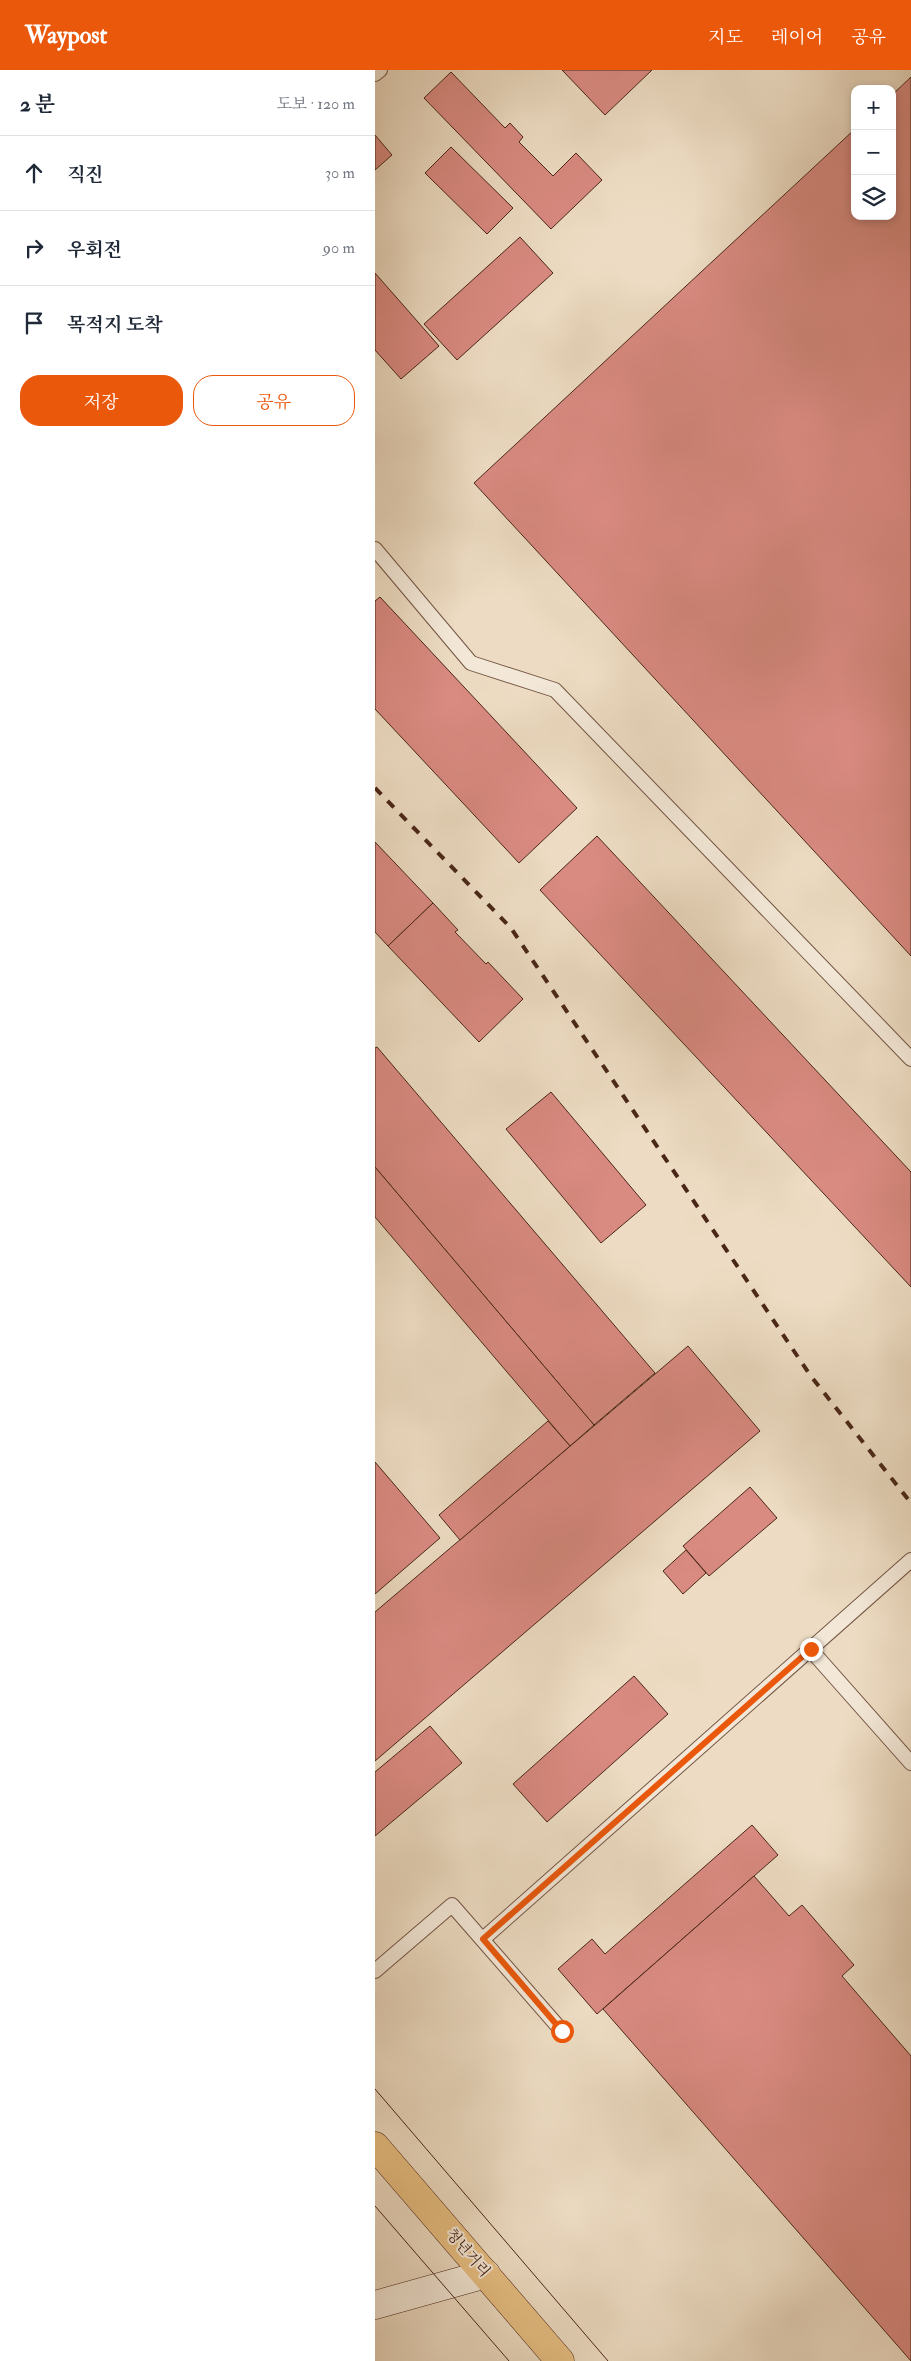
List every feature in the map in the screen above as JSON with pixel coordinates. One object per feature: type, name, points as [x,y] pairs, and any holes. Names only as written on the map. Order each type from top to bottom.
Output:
[{"type":"main road","name":"청년거리","points":[[375,2146],[560,2361]]},
{"type":"main road","points":[[375,2305],[486,2274]]},
{"type":"lane","points":[[375,74],[380,70]]},
{"type":"lane","points":[[375,549],[471,663],[555,690],[911,1059]]},
{"type":"lane","points":[[483,1939],[911,1560]]},
{"type":"lane","points":[[811,1649],[911,1763]]},
{"type":"lane","points":[[375,1971],[452,1905],[562,2031]]},
{"type":"building","points":[[562,70],[652,70],[605,115]]},
{"type":"building","points":[[451,72],[505,128],[510,123],[523,137],[519,142],[553,176],[576,153],[602,180],[551,229],[424,98]]},
{"type":"building","points":[[911,77],[911,956],[474,483],[851,133],[851,220],[896,220],[896,91]]},
{"type":"building","points":[[375,135],[392,155],[375,170]]},
{"type":"building","points":[[451,147],[513,208],[487,234],[425,173]]},
{"type":"building","points":[[520,237],[553,273],[457,360],[424,324]]},
{"type":"building","points":[[375,273],[439,346],[401,379],[375,350]]},
{"type":"building","points":[[380,597],[577,808],[519,863],[375,709],[375,601]]},
{"type":"building","points":[[597,836],[911,1172],[911,1287],[540,890]]},
{"type":"building","points":[[375,842],[433,903],[388,946],[375,932]]},
{"type":"building","points":[[433,903],[458,930],[455,932],[486,964],[488,962],[523,999],[479,1042],[388,946]]},
{"type":"building","points":[[377,1047],[655,1373],[594,1425],[375,1167],[375,1048]]},
{"type":"building","points":[[551,1092],[646,1205],[601,1243],[506,1129]]},
{"type":"building","points":[[375,1167],[594,1425],[570,1446],[375,1217]]},
{"type":"building","points":[[688,1346],[760,1431],[375,1761],[375,1612]]},
{"type":"building","points":[[548,1421],[570,1446],[460,1540],[439,1515]]},
{"type":"building","points":[[375,1462],[440,1538],[375,1594]]},
{"type":"building","points":[[750,1487],[777,1518],[709,1576],[683,1546]]},
{"type":"building","points":[[686,1550],[706,1573],[683,1594],[663,1571]]},
{"type":"building","points":[[634,1676],[668,1714],[547,1822],[513,1784]]},
{"type":"building","points":[[430,1726],[462,1763],[375,1836],[375,1772]]},
{"type":"building","points":[[752,1825],[778,1855],[597,2014],[558,1969],[592,1939],[605,1954]]},
{"type":"building","points":[[754,1876],[789,1916],[802,1905],[854,1965],[842,1976],[911,2056],[911,2361],[603,2009]]},
{"type":"tram line","points":[[375,2089],[608,2361]]},
{"type":"tram line","points":[[375,2206],[509,2361]]},
{"type":"railway","points":[[375,788],[511,928],[810,1375],[911,1503]]},
{"type":"route","points":[[562,2031],[483,1939],[811,1649]]}]
